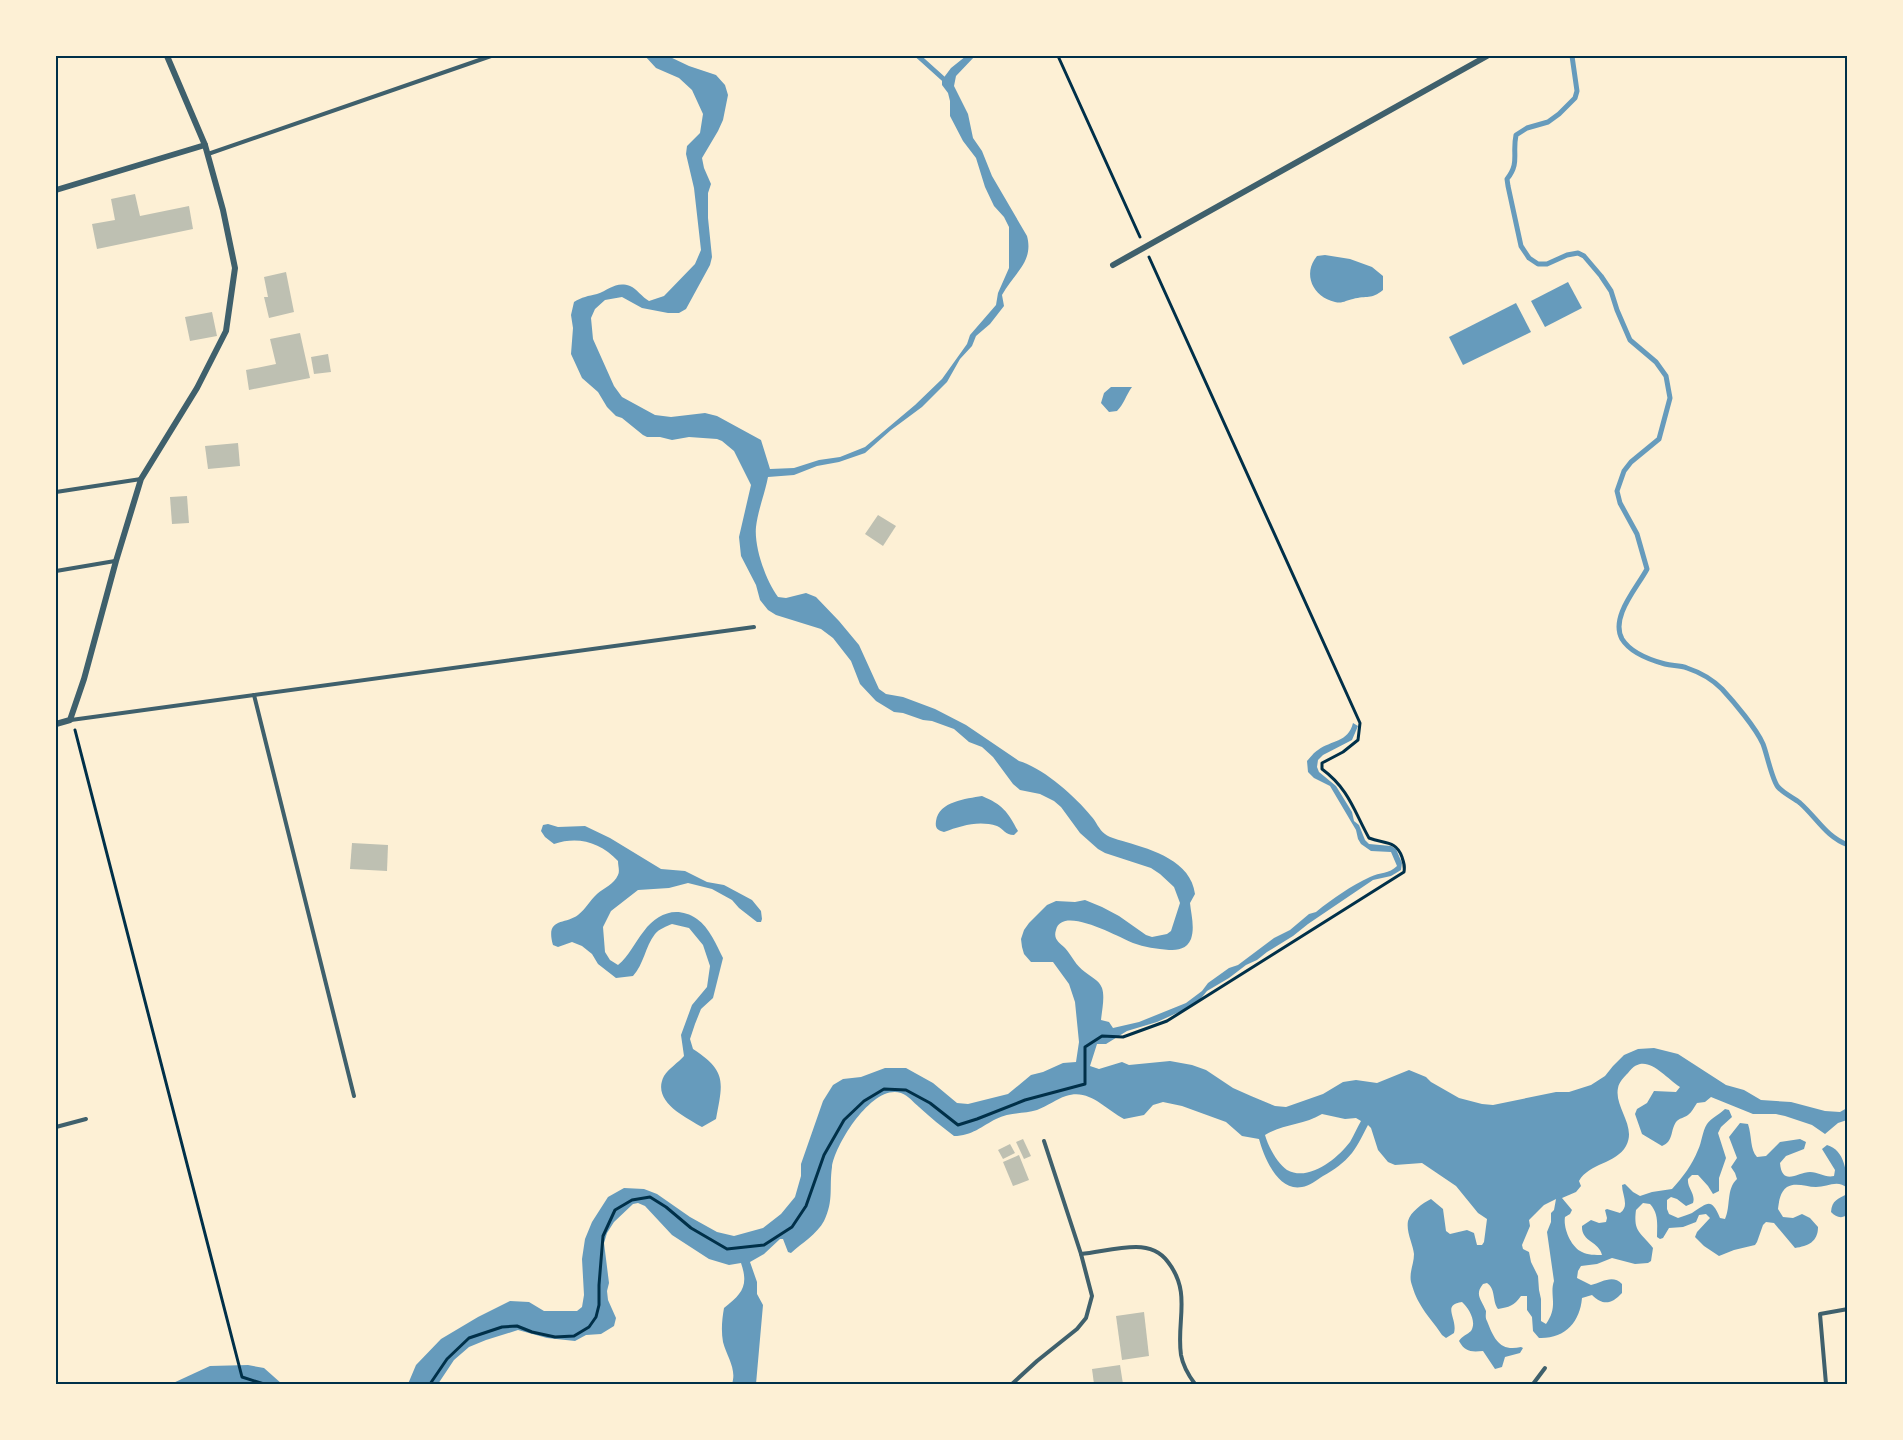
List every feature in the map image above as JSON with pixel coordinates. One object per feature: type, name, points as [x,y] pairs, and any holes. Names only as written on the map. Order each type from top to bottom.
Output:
[{"type":"street","points":[[56,724],[70,720],[84,679],[141,479],[197,388],[226,331],[235,268],[223,210],[204,145],[167,56]]},
{"type":"street","points":[[1113,265],[1487,56]]},
{"type":"street","points":[[56,190],[204,145]]},
{"type":"lane","points":[[207,154],[491,56]]},
{"type":"lane","points":[[56,492],[141,479]]},
{"type":"lane","points":[[56,571],[116,561]]},
{"type":"lane","points":[[70,720],[754,627]]},
{"type":"lane","points":[[254,695],[354,1096]]},
{"type":"lane","points":[[56,1127],[86,1119]]},
{"type":"lane","points":[[1012,1384],[1077,1329],[1086,1317],[1092,1296],[1081,1254],[1044,1141]]},
{"type":"lane","points":[[1081,1254],[1136,1247],[1152,1249],[1162,1255],[1173,1268],[1182,1289],[1181,1356],[1186,1372],[1195,1384]]},
{"type":"lane","points":[[1826,1384],[1820,1314],[1848,1309]]},
{"type":"lane","points":[[1533,1384],[1545,1368]]},
{"type":"path","points":[[1058,56],[1141,239]]},
{"type":"path","points":[[430,1384],[447,1359],[469,1338],[516,1326],[532,1332],[555,1336],[573,1336],[589,1327],[596,1317],[599,1305],[603,1236],[615,1210],[632,1200],[650,1197],[691,1228],[727,1249],[764,1245],[792,1227],[801,1214],[824,1155],[844,1120],[864,1101],[884,1089],[906,1090],[930,1103],[958,1125],[1025,1100],[1085,1084],[1085,1047],[1102,1036],[1123,1037],[1167,1021],[1404,872],[1405,867],[1399,849],[1389,842],[1379,842],[1369,838],[1354,806],[1334,778],[1322,769],[1322,763],[1343,752],[1358,740],[1360,723],[1146,249]]},
{"type":"water","points":[[645,56],[668,56],[716,75],[725,85],[728,95],[723,120],[702,158],[711,184],[708,193],[708,218],[712,257],[686,309],[679,313],[668,313],[642,308],[622,297],[605,300],[595,309],[591,318],[593,339],[614,386],[622,397],[655,415],[671,417],[705,413],[717,416],[761,440],[770,469],[794,468],[819,460],[840,457],[865,447],[942,379],[967,344],[970,335],[996,305],[998,293],[1009,268],[1009,227],[994,206],[976,158],[963,141],[950,116],[948,93],[942,85],[942,80],[951,68],[966,56],[975,56],[956,76],[954,86],[968,114],[973,138],[1027,236],[1028,253],[1022,267],[1002,295],[1004,306],[990,324],[976,336],[972,346],[960,359],[947,382],[922,407],[865,453],[794,475],[768,477],[756,527],[757,544],[765,573],[778,597],[786,598],[806,593],[816,597],[859,645],[879,689],[886,694],[903,697],[935,709],[966,725],[1058,784],[1084,808],[1107,835],[1159,853],[1179,865],[1186,873],[1195,894],[1190,903],[1193,925],[1191,939],[1182,948],[1169,950],[1142,946],[1091,925],[1068,921],[1060,923],[1056,930],[1057,940],[1079,967],[1101,985],[1103,1004],[1101,1020],[1109,1022],[1113,1028],[1139,1022],[1186,1003],[1202,991],[1208,983],[1229,968],[1238,965],[1274,938],[1290,930],[1309,914],[1316,912],[1356,884],[1397,866],[1391,852],[1371,851],[1361,844],[1356,830],[1330,786],[1314,778],[1308,772],[1307,761],[1315,752],[1343,738],[1353,723],[1358,726],[1352,740],[1323,755],[1318,760],[1317,767],[1319,772],[1336,786],[1352,812],[1354,821],[1359,825],[1365,840],[1369,844],[1391,846],[1396,849],[1402,863],[1401,870],[1391,876],[1373,880],[1293,936],[1207,991],[1198,1002],[1188,1008],[1157,1022],[1127,1031],[1106,1044],[1097,1044],[1090,1066],[1099,1069],[1122,1062],[1129,1065],[1170,1061],[1192,1065],[1206,1070],[1233,1088],[1275,1106],[1286,1107],[1323,1094],[1343,1082],[1356,1080],[1377,1083],[1409,1070],[1426,1077],[1459,1098],[1493,1105],[1556,1092],[1569,1092],[1591,1085],[1605,1076],[1624,1055],[1638,1049],[1654,1048],[1678,1054],[1726,1085],[1744,1090],[1761,1100],[1791,1102],[1825,1111],[1840,1112],[1847,1108],[1847,1120],[1838,1123],[1825,1134],[1812,1125],[1785,1116],[1753,1114],[1711,1097],[1705,1102],[1697,1103],[1689,1114],[1677,1121],[1670,1139],[1662,1146],[1642,1134],[1635,1114],[1637,1109],[1647,1103],[1654,1091],[1676,1092],[1680,1087],[1654,1067],[1641,1064],[1634,1067],[1618,1088],[1619,1102],[1629,1131],[1626,1146],[1616,1157],[1589,1170],[1579,1181],[1581,1186],[1576,1192],[1562,1198],[1572,1210],[1565,1217],[1565,1226],[1574,1246],[1584,1253],[1602,1255],[1600,1250],[1584,1235],[1582,1226],[1591,1220],[1599,1223],[1606,1222],[1605,1210],[1607,1209],[1620,1213],[1623,1210],[1625,1204],[1622,1185],[1625,1184],[1640,1196],[1672,1189],[1693,1161],[1707,1124],[1725,1109],[1729,1110],[1732,1117],[1718,1133],[1726,1158],[1719,1178],[1719,1191],[1713,1194],[1698,1175],[1692,1175],[1688,1182],[1693,1203],[1686,1206],[1671,1197],[1667,1200],[1669,1214],[1678,1218],[1709,1204],[1714,1207],[1720,1218],[1725,1219],[1731,1188],[1737,1179],[1731,1167],[1737,1158],[1729,1137],[1740,1123],[1748,1124],[1752,1147],[1757,1157],[1766,1156],[1780,1142],[1800,1139],[1806,1142],[1804,1149],[1786,1156],[1780,1163],[1784,1175],[1810,1172],[1834,1176],[1835,1170],[1822,1149],[1827,1145],[1838,1152],[1841,1157],[1844,1163],[1847,1188],[1840,1184],[1816,1187],[1794,1185],[1787,1187],[1780,1197],[1778,1209],[1783,1217],[1793,1218],[1802,1214],[1810,1218],[1818,1227],[1814,1240],[1795,1248],[1774,1223],[1766,1222],[1755,1245],[1719,1256],[1695,1237],[1710,1218],[1706,1214],[1699,1215],[1696,1222],[1683,1227],[1669,1228],[1660,1239],[1657,1237],[1655,1212],[1650,1204],[1643,1203],[1636,1210],[1635,1218],[1639,1232],[1653,1248],[1651,1261],[1635,1264],[1612,1258],[1597,1264],[1581,1266],[1577,1278],[1591,1285],[1607,1280],[1619,1281],[1622,1284],[1622,1293],[1615,1300],[1607,1302],[1600,1301],[1592,1295],[1582,1298],[1578,1315],[1564,1332],[1548,1338],[1539,1338],[1533,1331],[1532,1317],[1527,1310],[1527,1296],[1521,1296],[1511,1306],[1498,1309],[1492,1288],[1487,1283],[1483,1284],[1479,1294],[1486,1311],[1486,1320],[1495,1338],[1508,1348],[1523,1348],[1520,1353],[1505,1357],[1502,1367],[1495,1369],[1483,1351],[1469,1350],[1459,1341],[1473,1327],[1470,1311],[1462,1302],[1452,1306],[1454,1333],[1446,1338],[1422,1308],[1411,1282],[1414,1254],[1408,1221],[1421,1205],[1431,1199],[1443,1209],[1446,1231],[1450,1234],[1467,1230],[1474,1233],[1477,1245],[1482,1245],[1484,1242],[1487,1219],[1478,1213],[1456,1186],[1422,1163],[1395,1165],[1388,1162],[1378,1150],[1368,1125],[1354,1150],[1342,1163],[1310,1184],[1293,1187],[1279,1179],[1273,1172],[1259,1139],[1242,1136],[1226,1122],[1182,1106],[1163,1102],[1153,1105],[1144,1115],[1124,1119],[1089,1097],[1074,1094],[1062,1097],[1037,1110],[1001,1117],[972,1132],[954,1136],[906,1096],[890,1092],[868,1106],[840,1144],[832,1167],[829,1207],[824,1221],[817,1230],[791,1253],[788,1252],[783,1239],[780,1239],[764,1254],[750,1262],[757,1282],[757,1294],[763,1305],[756,1384],[732,1384],[732,1368],[722,1338],[724,1308],[739,1294],[744,1284],[741,1263],[729,1265],[709,1259],[672,1235],[645,1206],[638,1203],[633,1204],[614,1222],[604,1243],[609,1283],[608,1300],[616,1318],[614,1326],[601,1334],[586,1335],[575,1341],[547,1338],[518,1330],[469,1347],[454,1360],[438,1384],[408,1384],[416,1365],[441,1339],[510,1301],[529,1302],[544,1311],[577,1311],[582,1307],[584,1295],[582,1259],[585,1239],[592,1222],[608,1197],[624,1188],[644,1189],[657,1194],[717,1232],[734,1236],[763,1228],[781,1214],[795,1197],[801,1176],[801,1164],[823,1101],[833,1085],[843,1079],[861,1077],[885,1068],[906,1068],[933,1083],[957,1103],[968,1104],[1008,1094],[1031,1075],[1063,1063],[1076,1062],[1079,1042],[1075,1002],[1069,984],[1053,962],[1031,962],[1024,954],[1021,939],[1024,930],[1047,905],[1056,901],[1085,900],[1119,916],[1152,937],[1171,931],[1180,903],[1174,887],[1160,874],[1151,868],[1098,849],[1080,833],[1054,801],[1040,794],[1020,790],[1013,784],[993,757],[982,747],[969,742],[954,729],[894,712],[876,701],[860,684],[851,661],[833,638],[821,629],[776,615],[768,610],[760,600],[756,585],[741,556],[739,537],[751,485],[734,451],[717,439],[689,437],[672,440],[647,437],[616,416],[598,392],[582,378],[571,354],[573,328],[571,315],[574,302],[621,285],[633,287],[649,301],[664,296],[695,264],[701,250],[694,188],[686,154],[687,146],[700,133],[703,114],[692,90],[679,78],[656,68]],"holes":[[[1322,1114],[1345,1119],[1356,1118],[1361,1121],[1350,1142],[1322,1167],[1304,1173],[1287,1170],[1273,1154],[1265,1135]],[[1556,1199],[1547,1232],[1554,1281],[1552,1312],[1546,1324],[1541,1321],[1538,1276],[1529,1252],[1523,1249],[1522,1245],[1530,1226],[1529,1220],[1544,1205]]]},
{"type":"water","points":[[1317,256],[1350,259],[1372,267],[1383,276],[1383,290],[1372,296],[1342,302],[1327,299],[1316,290],[1310,277],[1310,270]]},
{"type":"water","points":[[1568,282],[1582,308],[1545,327],[1531,301]]},
{"type":"water","points":[[1516,303],[1531,332],[1463,365],[1449,337]]},
{"type":"water","points":[[1111,387],[1132,387],[1117,411],[1109,412],[1101,403],[1104,393]]},
{"type":"water","points":[[982,796],[995,802],[1007,814],[1018,831],[1014,835],[990,824],[963,826],[944,832],[937,828],[938,814],[942,809],[954,802]]},
{"type":"water","points":[[543,825],[558,827],[585,826],[610,838],[661,869],[685,871],[707,882],[724,885],[752,900],[761,911],[761,922],[757,922],[732,900],[712,889],[688,883],[669,888],[638,890],[611,911],[603,927],[605,952],[610,960],[618,965],[655,920],[667,913],[682,913],[701,922],[723,958],[713,998],[701,1009],[690,1039],[693,1049],[712,1064],[720,1078],[716,1119],[702,1127],[672,1107],[662,1093],[661,1085],[666,1073],[684,1056],[681,1035],[692,1005],[707,987],[710,966],[703,945],[689,928],[672,924],[655,934],[633,976],[616,978],[598,964],[592,954],[582,946],[572,942],[558,947],[553,945],[551,936],[554,926],[581,913],[595,896],[614,881],[619,870],[618,861],[596,845],[580,841],[554,844],[541,831]]},
{"type":"water","points":[[1847,1194],[1847,1215],[1837,1216],[1831,1212],[1833,1205],[1836,1200]]},
{"type":"water","points":[[248,1365],[264,1368],[282,1384],[171,1384],[210,1366]]},
{"type":"building","points":[[135,194],[140,216],[189,206],[193,229],[97,249],[92,224],[115,220],[111,199]]},
{"type":"building","points":[[286,272],[294,312],[269,318],[264,297],[268,297],[264,277]]},
{"type":"building","points":[[212,312],[217,336],[190,341],[185,317]]},
{"type":"building","points":[[300,333],[310,378],[249,390],[246,370],[276,364],[270,339]]},
{"type":"building","points":[[328,354],[331,372],[314,374],[311,357]]},
{"type":"building","points":[[238,443],[240,466],[208,469],[205,446]]},
{"type":"building","points":[[187,496],[189,523],[172,524],[170,497]]},
{"type":"building","points":[[878,515],[896,526],[883,546],[865,534]]},
{"type":"building","points":[[352,843],[388,845],[387,871],[350,869]]},
{"type":"building","points":[[1023,1139],[1031,1156],[1024,1159],[1016,1142]]},
{"type":"building","points":[[1010,1144],[1015,1153],[1003,1159],[998,1150]]},
{"type":"building","points":[[1019,1155],[1029,1180],[1013,1186],[1003,1162]]},
{"type":"building","points":[[1144,1312],[1149,1356],[1122,1360],[1116,1316]]},
{"type":"building","points":[[1120,1365],[1123,1384],[1094,1384],[1092,1369]]},
{"type":"waterway","points":[[918,56],[948,83]]},
{"type":"waterway","points":[[1572,56],[1577,91],[1575,98],[1548,122],[1527,128],[1516,135],[1515,163],[1507,179],[1521,246],[1529,258],[1538,264],[1547,264],[1567,255],[1578,253],[1584,256],[1611,291],[1630,340],[1656,362],[1666,376],[1670,398],[1659,439],[1631,462],[1624,471],[1617,491],[1620,503],[1637,534],[1647,569],[1622,612],[1619,621],[1622,639],[1641,655],[1668,665],[1682,666],[1692,670],[1706,677],[1727,694],[1760,738],[1778,787],[1800,803],[1822,827],[1840,842],[1848,845]]}]
